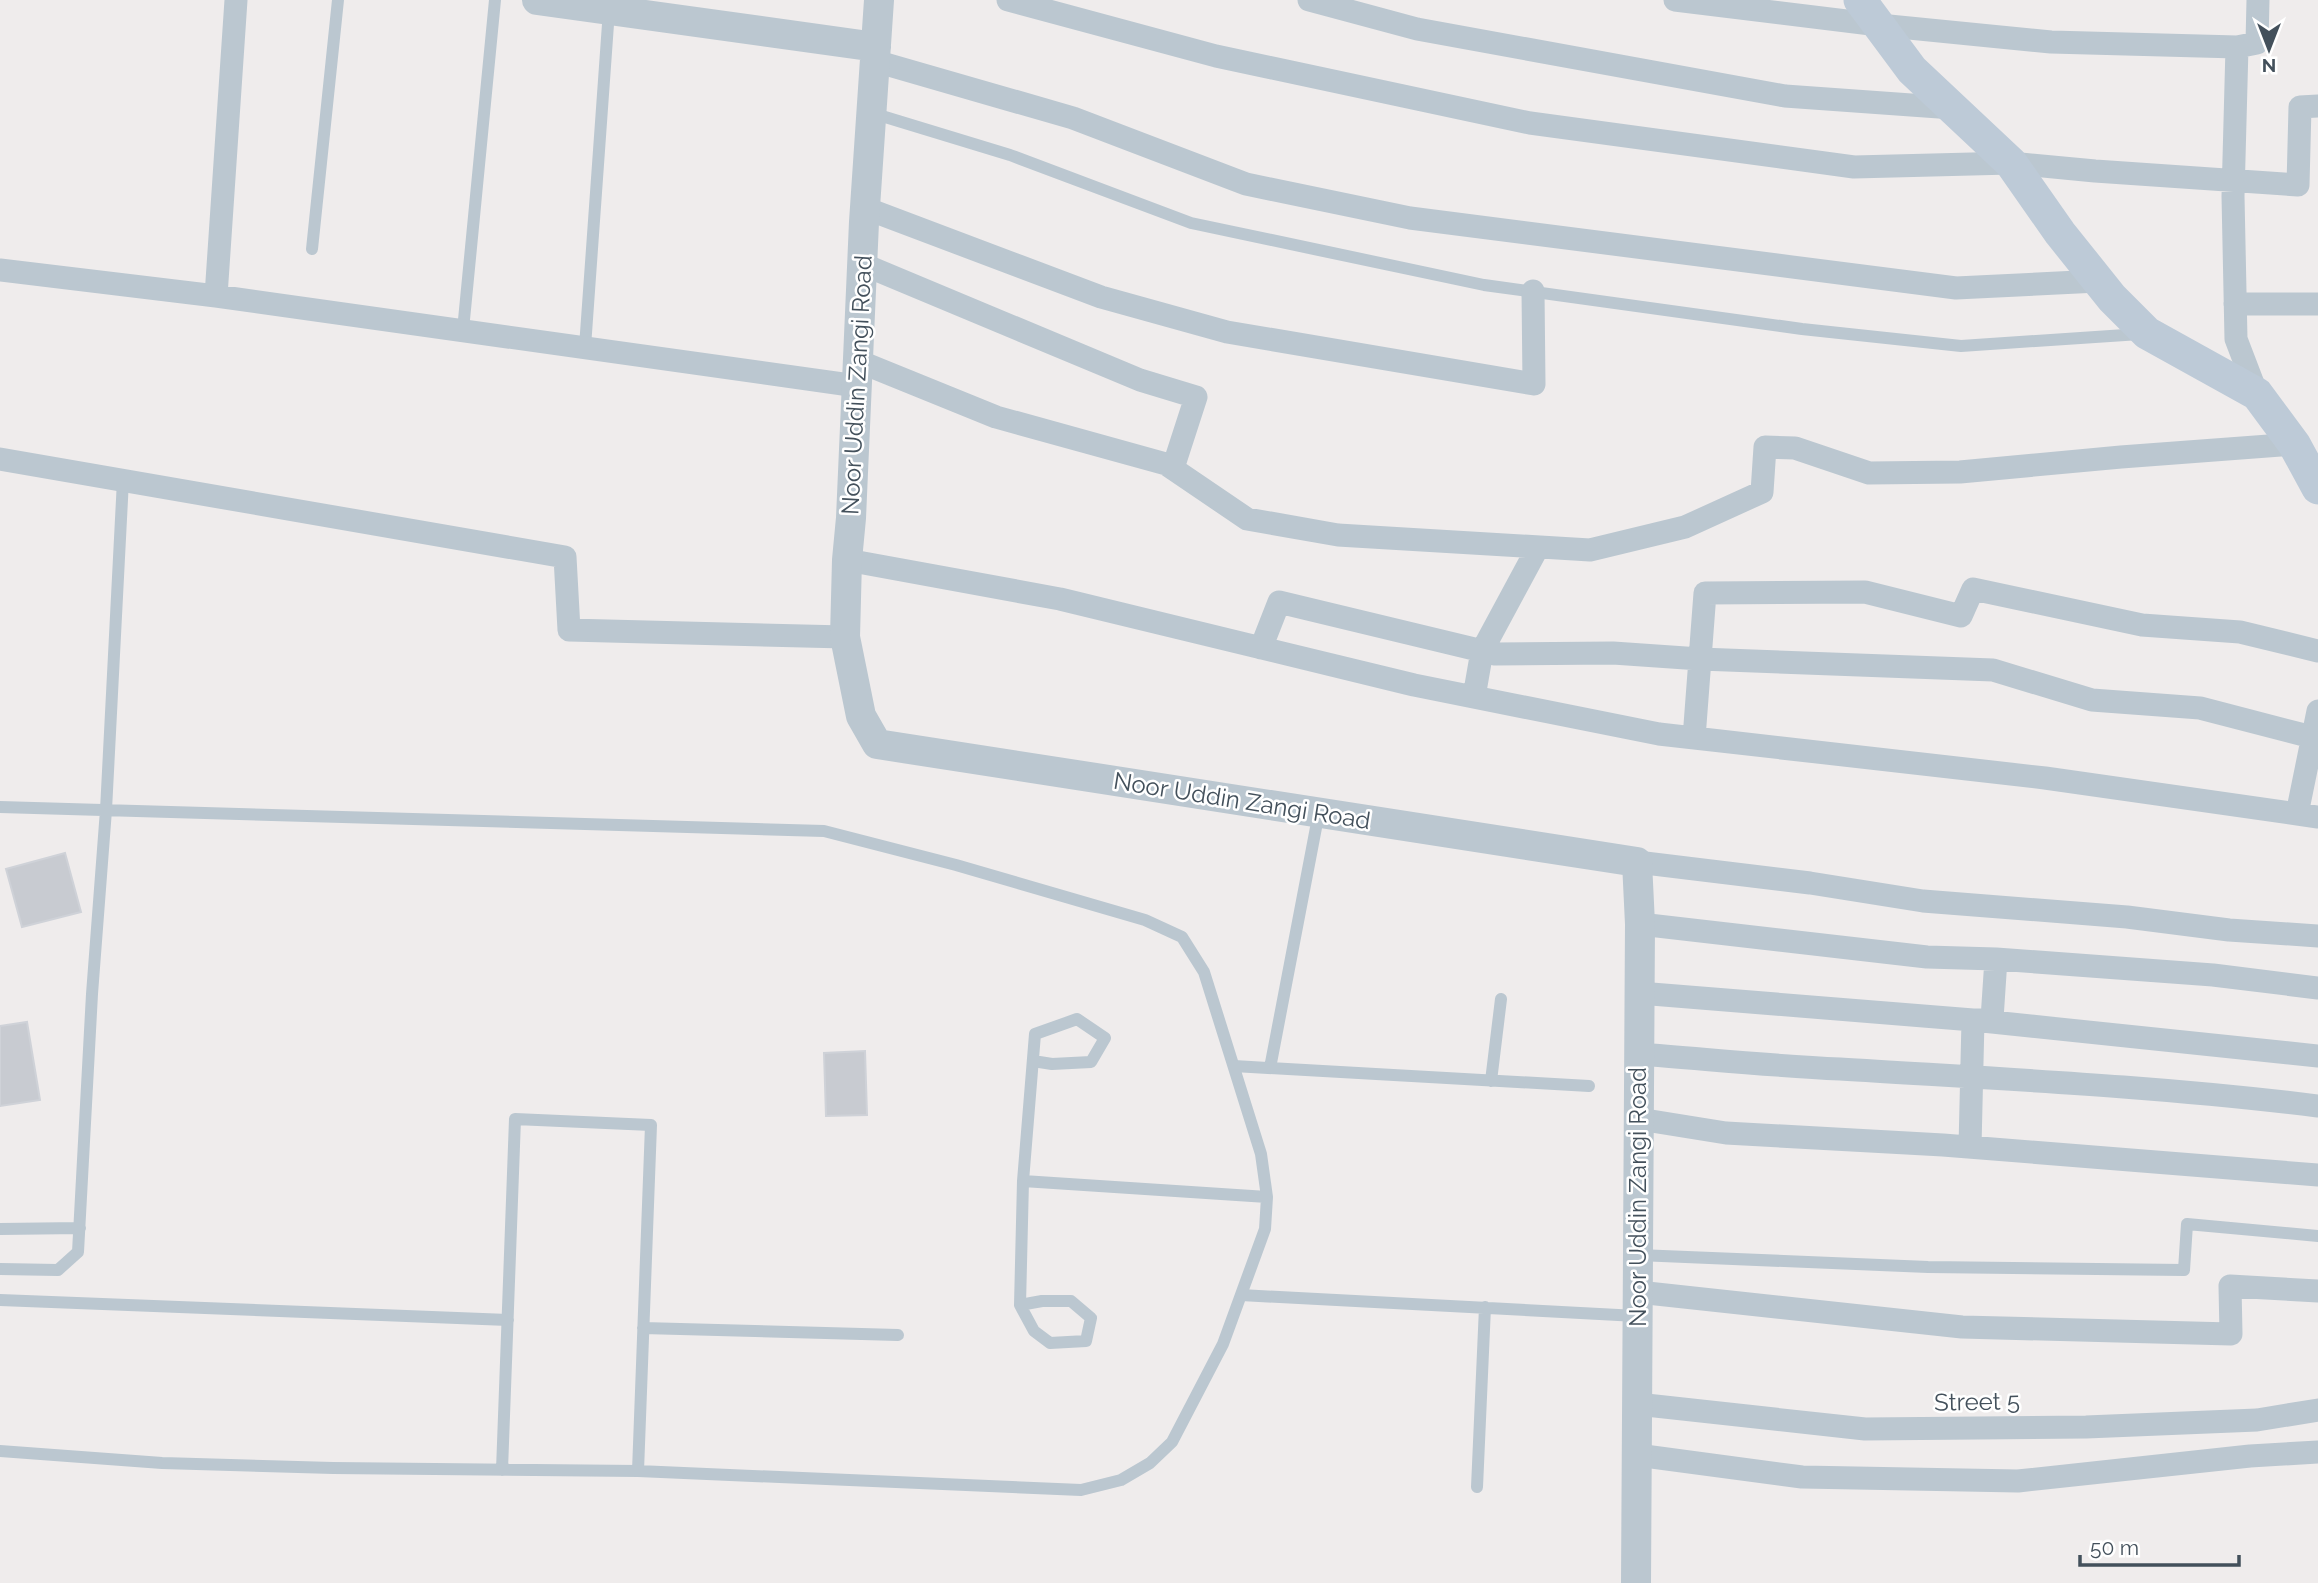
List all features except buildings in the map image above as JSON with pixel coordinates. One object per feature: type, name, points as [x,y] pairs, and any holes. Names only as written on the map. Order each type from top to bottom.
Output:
[{"type":"main road","points":[[1869,12],[1912,70],[2011,163],[2060,233],[2112,298],[2147,334],[2257,394],[2294,443],[2318,486]]},
{"type":"street","points":[[216,296],[236,0]]},
{"type":"street","points":[[537,0],[875,54],[1073,118],[1246,184],[1409,218],[1956,288],[2098,281]]},
{"type":"street","name":"Noor Uddin Zangi Road","points":[[878,0],[862,264],[845,636],[861,716],[877,744],[1637,862],[1640,925],[1636,1583]]},
{"type":"street","points":[[1008,0],[1216,57],[1530,123],[1854,167],[2011,163],[2298,185],[2300,107],[2318,106]]},
{"type":"street","points":[[1309,0],[1417,29],[1786,96],[1952,108]]},
{"type":"street","points":[[1675,0],[1869,12],[2051,42],[2237,47],[2257,43],[2258,0]]},
{"type":"street","points":[[2237,47],[2234,180],[2236,340],[2257,394]]},
{"type":"street","points":[[865,208],[1101,297],[1227,332],[1534,384],[1533,291]]},
{"type":"street","points":[[862,264],[1140,380],[1196,397],[1173,468]]},
{"type":"street","points":[[0,270],[216,296],[585,347],[857,373],[996,417],[1166,464],[1247,519],[1338,535],[1590,550],[1685,527],[1762,492],[1765,447],[1795,449],[1869,473],[1960,472],[2294,443]]},
{"type":"street","points":[[2235,304],[2318,304]]},
{"type":"street","points":[[0,459],[565,557],[569,629],[845,636]]},
{"type":"street","points":[[1474,697],[1482,651],[1538,547]]},
{"type":"street","points":[[847,560],[1060,599],[1414,685],[1659,734],[2045,778],[2308,815],[2312,737],[2318,711]]},
{"type":"street","points":[[1694,738],[1705,593],[1865,592],[1961,616],[1973,589],[2142,625],[2240,632],[2318,651]]},
{"type":"street","points":[[1261,648],[1279,602],[1494,654],[1612,653],[1993,670],[2092,700],[2200,708],[2312,737]]},
{"type":"street","points":[[1637,862],[1810,883],[1923,901],[2318,936]]},
{"type":"street","points":[[1640,925],[1927,957],[1996,959],[2213,975],[2318,988]]},
{"type":"street","points":[[1973,1020],[1992,1019],[1996,959]]},
{"type":"street","points":[[1639,993],[1973,1020],[2318,1056]]},
{"type":"street","points":[[1970,1147],[1973,1020]]},
{"type":"street","points":[[1639,1054],[2220,1094],[2318,1106]]},
{"type":"street","points":[[1639,1119],[1726,1133],[1970,1147],[2318,1175]]},
{"type":"street","points":[[1638,1304],[1962,1327],[2231,1334],[2230,1286],[2318,1291]]},
{"type":"street","name":"Street 5","points":[[1637,1404],[1865,1429],[2086,1427],[2257,1420],[2318,1410]]},
{"type":"street","points":[[1637,1455],[1802,1477],[2018,1481],[2250,1456],[2318,1452]]},
{"type":"lane","points":[[312,249],[338,0]]},
{"type":"lane","points":[[463,330],[495,0]]},
{"type":"lane","points":[[585,347],[609,10]]},
{"type":"lane","points":[[872,113],[1010,155],[1191,223],[1484,285],[1801,329],[1961,346],[2147,334]]},
{"type":"lane","points":[[0,1269],[58,1270],[78,1252],[92,994],[106,810],[123,480]]},
{"type":"lane","points":[[0,807],[824,831],[956,865],[1144,920],[1182,937],[1204,972],[1261,1154],[1267,1197],[1265,1229],[1223,1344],[1172,1442],[1150,1463],[1121,1480],[1082,1490],[638,1471],[333,1468],[162,1463],[0,1451]]},
{"type":"lane","points":[[1270,1068],[1319,812]]},
{"type":"lane","points":[[1491,1081],[1501,999]]},
{"type":"lane","points":[[1020,1305],[1042,1301],[1071,1301],[1091,1318],[1086,1341],[1050,1343],[1034,1331],[1020,1305],[1023,1181],[1035,1034],[1077,1019],[1105,1038],[1091,1062],[1052,1064],[1033,1060]]},
{"type":"lane","points":[[1234,1066],[1589,1086]]},
{"type":"lane","points":[[502,1470],[515,1119],[651,1125],[638,1471]]},
{"type":"lane","points":[[1023,1181],[1267,1197]]},
{"type":"lane","points":[[1638,1255],[1928,1267],[2184,1270],[2187,1224],[2318,1236]]},
{"type":"lane","points":[[0,1228],[79,1228]]},
{"type":"lane","points":[[1241,1295],[1485,1307],[1638,1304]]},
{"type":"lane","points":[[0,1300],[508,1320]]},
{"type":"lane","points":[[1477,1487],[1485,1307]]},
{"type":"lane","points":[[643,1328],[898,1335]]}]
